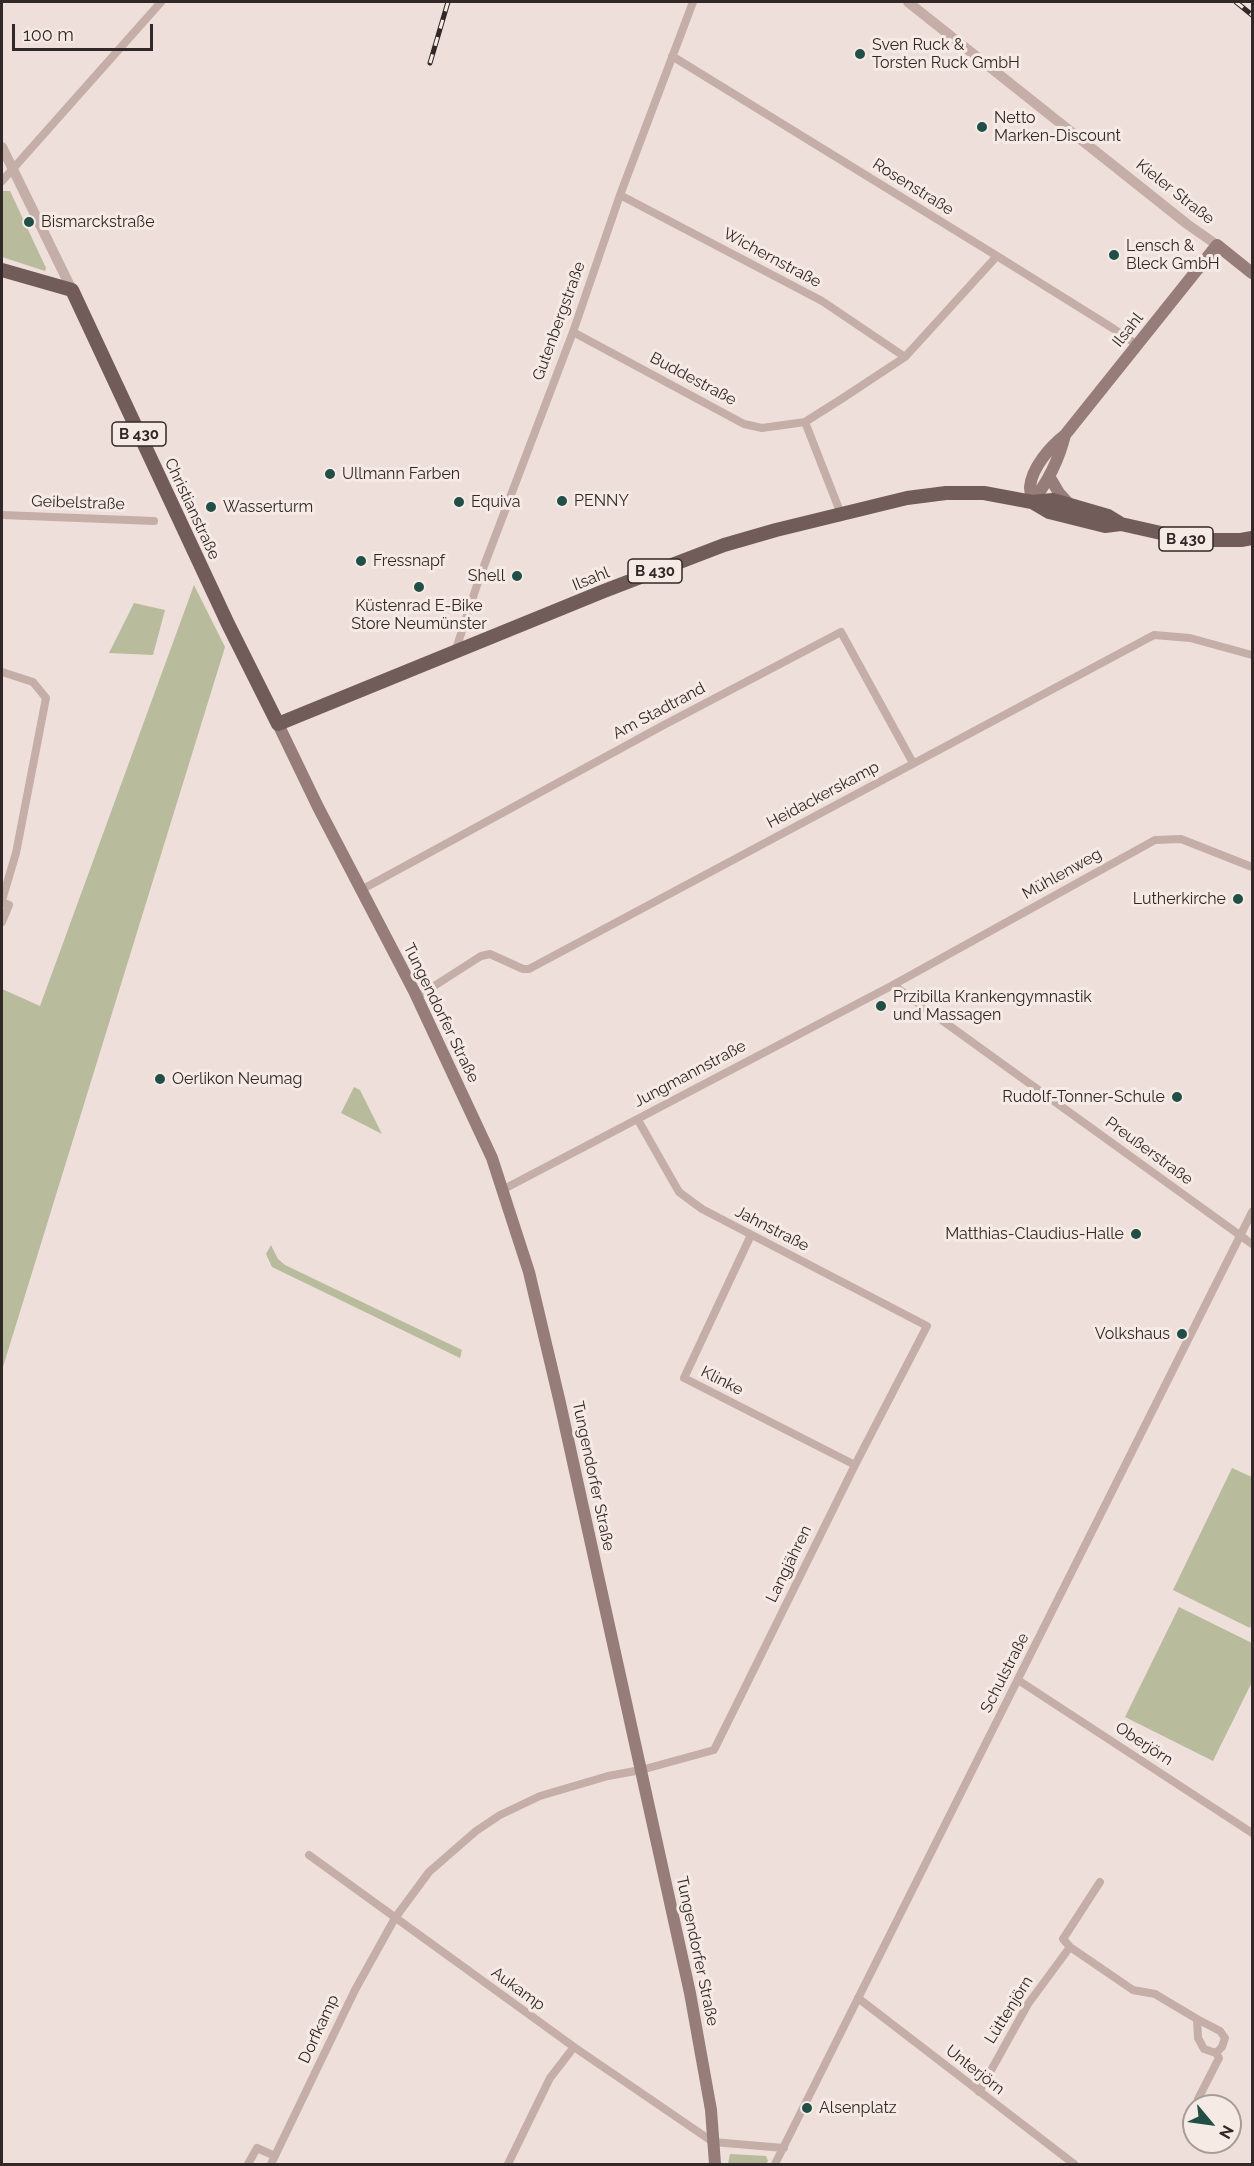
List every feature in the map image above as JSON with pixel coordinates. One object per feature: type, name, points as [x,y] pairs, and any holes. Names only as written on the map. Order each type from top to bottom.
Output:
[{"type":"main road","name":"Kieler Straße","points":[[1217,245],[1252,273]]},
{"type":"main road","name":"Ilsahl","points":[[1032,502],[1030,488],[1050,446],[1065,435],[1217,245]]},
{"type":"main road","points":[[2,270],[72,290]]},
{"type":"main road","name":"Christianstraße","points":[[72,290],[228,624],[340,850]]},
{"type":"main road","name":"Ilsahl","points":[[1032,502],[1049,476],[1065,435]]},
{"type":"main road","points":[[1049,476],[1059,493],[1070,505]]},
{"type":"main road","name":"Ilsahl","points":[[278,724],[724,545],[907,498],[946,493],[984,493],[1032,502]]},
{"type":"main road","name":"B 430","points":[[1032,502],[1053,500],[1108,516],[1120,524]]},
{"type":"main road","name":"B 430","points":[[1032,502],[1049,512],[1105,526],[1120,524],[1192,540],[1252,538]]},
{"type":"main road","name":"Tungendorfer Straße","points":[[340,850],[417,997],[492,1158],[529,1272],[561,1402],[699,2036],[714,2142]]},
{"type":"main road","points":[[714,2142],[715,2164]]},
{"type":"street","points":[[2,181],[161,2]]},
{"type":"street","name":"Gutenbergstraße","points":[[455,652],[475,589],[573,332],[620,195],[693,2]]},
{"type":"street","name":"Kieler Straße","points":[[908,2],[1187,224],[1217,245]]},
{"type":"street","name":"Rosenstraße","points":[[672,56],[997,255],[1137,345]]},
{"type":"street","name":"Christianstraße","points":[[2,147],[72,290]]},
{"type":"street","name":"Wichernstraße","points":[[620,195],[822,301],[905,357]]},
{"type":"street","name":"Buddestraße","points":[[573,332],[744,424],[762,428],[805,422],[905,357],[997,255]]},
{"type":"street","points":[[805,422],[842,514]]},
{"type":"street","name":"Geibelstraße","points":[[2,515],[154,520]]},
{"type":"street","name":"Am Stadtrand","points":[[361,890],[662,726],[841,632],[913,763]]},
{"type":"street","name":"Heidackerskamp","points":[[417,997],[481,956],[490,954],[523,969],[529,969],[1154,635],[1190,638],[1252,655]]},
{"type":"street","points":[[2,672],[33,682],[46,698],[16,853],[4,902],[2,922]]},
{"type":"street","name":"Mühlenweg","points":[[893,985],[1155,840],[1181,839],[1252,867]]},
{"type":"street","name":"Jungmannstraße","points":[[502,1190],[893,985]]},
{"type":"street","name":"Preußerstraße","points":[[893,985],[1252,1244]]},
{"type":"street","name":"Jahnstraße","points":[[638,1120],[679,1192],[702,1209],[927,1326]]},
{"type":"street","name":"Schulstraße","points":[[784,2148],[1252,1212]]},
{"type":"street","name":"Klinke","points":[[751,1235],[684,1378],[855,1465]]},
{"type":"street","name":"Langjähren","points":[[395,1918],[429,1872],[476,1831],[500,1815],[540,1796],[608,1776],[641,1770],[714,1750],[855,1465],[927,1326]]},
{"type":"street","name":"Oberjörn","points":[[1018,1680],[1252,1833]]},
{"type":"street","name":"Aukamp","points":[[309,1855],[574,2047],[714,2142]]},
{"type":"street","name":"Lüttenjörn","points":[[979,2092],[1028,2004],[1070,1947],[1063,1938],[1100,1882]]},
{"type":"street","name":"Dorfkamp","points":[[248,2164],[257,2148],[272,2160],[354,1990],[395,1918]]},
{"type":"street","points":[[1070,1947],[1133,1990],[1155,1994],[1220,2031],[1225,2038],[1222,2047],[1216,2053]]},
{"type":"street","name":"Unterjörn","points":[[858,1998],[1074,2164]]},
{"type":"street","points":[[1197,2019],[1198,2038],[1204,2049],[1216,2053],[1219,2058],[1201,2094]]},
{"type":"street","points":[[508,2164],[550,2079],[574,2047]]},
{"type":"street","points":[[714,2142],[784,2148],[775,2164]]},
{"type":"green space","points":[[2,191],[10,191],[46,268],[45,271],[2,257]]},
{"type":"green space","points":[[194,585],[225,647],[2,1370],[2,989],[40,1006]]},
{"type":"green space","points":[[134,603],[165,610],[153,655],[109,653]]},
{"type":"green space","points":[[354,1087],[360,1090],[382,1134],[341,1113]]},
{"type":"green space","points":[[271,1245],[278,1259],[285,1265],[462,1350],[460,1358],[272,1267],[266,1254]]},
{"type":"green space","points":[[1232,1468],[1252,1477],[1252,1622],[1250,1628],[1173,1590]]},
{"type":"green space","points":[[1179,1607],[1252,1643],[1252,1682],[1213,1761],[1125,1717]]},
{"type":"green space","points":[[730,2154],[766,2156],[768,2161],[766,2164],[728,2164]]},
{"type":"railway","points":[[430,63],[448,2]]},
{"type":"railway","points":[[1236,2],[1252,15]]},
{"type":"place","name":"Sven Ruck & Torsten Ruck GmbH","points":[[860,54]]},
{"type":"place","name":"Netto Marken-Discount","points":[[982,127]]},
{"type":"place","name":"Bismarckstraße","points":[[29,222]]},
{"type":"place","name":"Lensch & Bleck GmbH","points":[[1114,255]]},
{"type":"place","name":"Ullmann Farben","points":[[330,474]]},
{"type":"place","name":"PENNY","points":[[562,501]]},
{"type":"place","name":"Equiva","points":[[459,502]]},
{"type":"place","name":"Wasserturm","points":[[211,507]]},
{"type":"place","name":"Fressnapf","points":[[361,561]]},
{"type":"place","name":"Shell","points":[[517,576]]},
{"type":"place","name":"Küstenrad E-Bike Store Neumünster","points":[[419,587]]},
{"type":"place","name":"Lutherkirche","points":[[1238,899]]},
{"type":"place","name":"Przibilla Krankengymnastik und Massagen","points":[[881,1006]]},
{"type":"place","name":"Oerlikon Neumag","points":[[160,1079]]},
{"type":"place","name":"Rudolf-Tonner-Schule","points":[[1177,1097]]},
{"type":"place","name":"Matthias-Claudius-Halle","points":[[1136,1234]]},
{"type":"place","name":"Volkshaus","points":[[1182,1334]]},
{"type":"place","name":"Alsenplatz","points":[[807,2108]]}]
